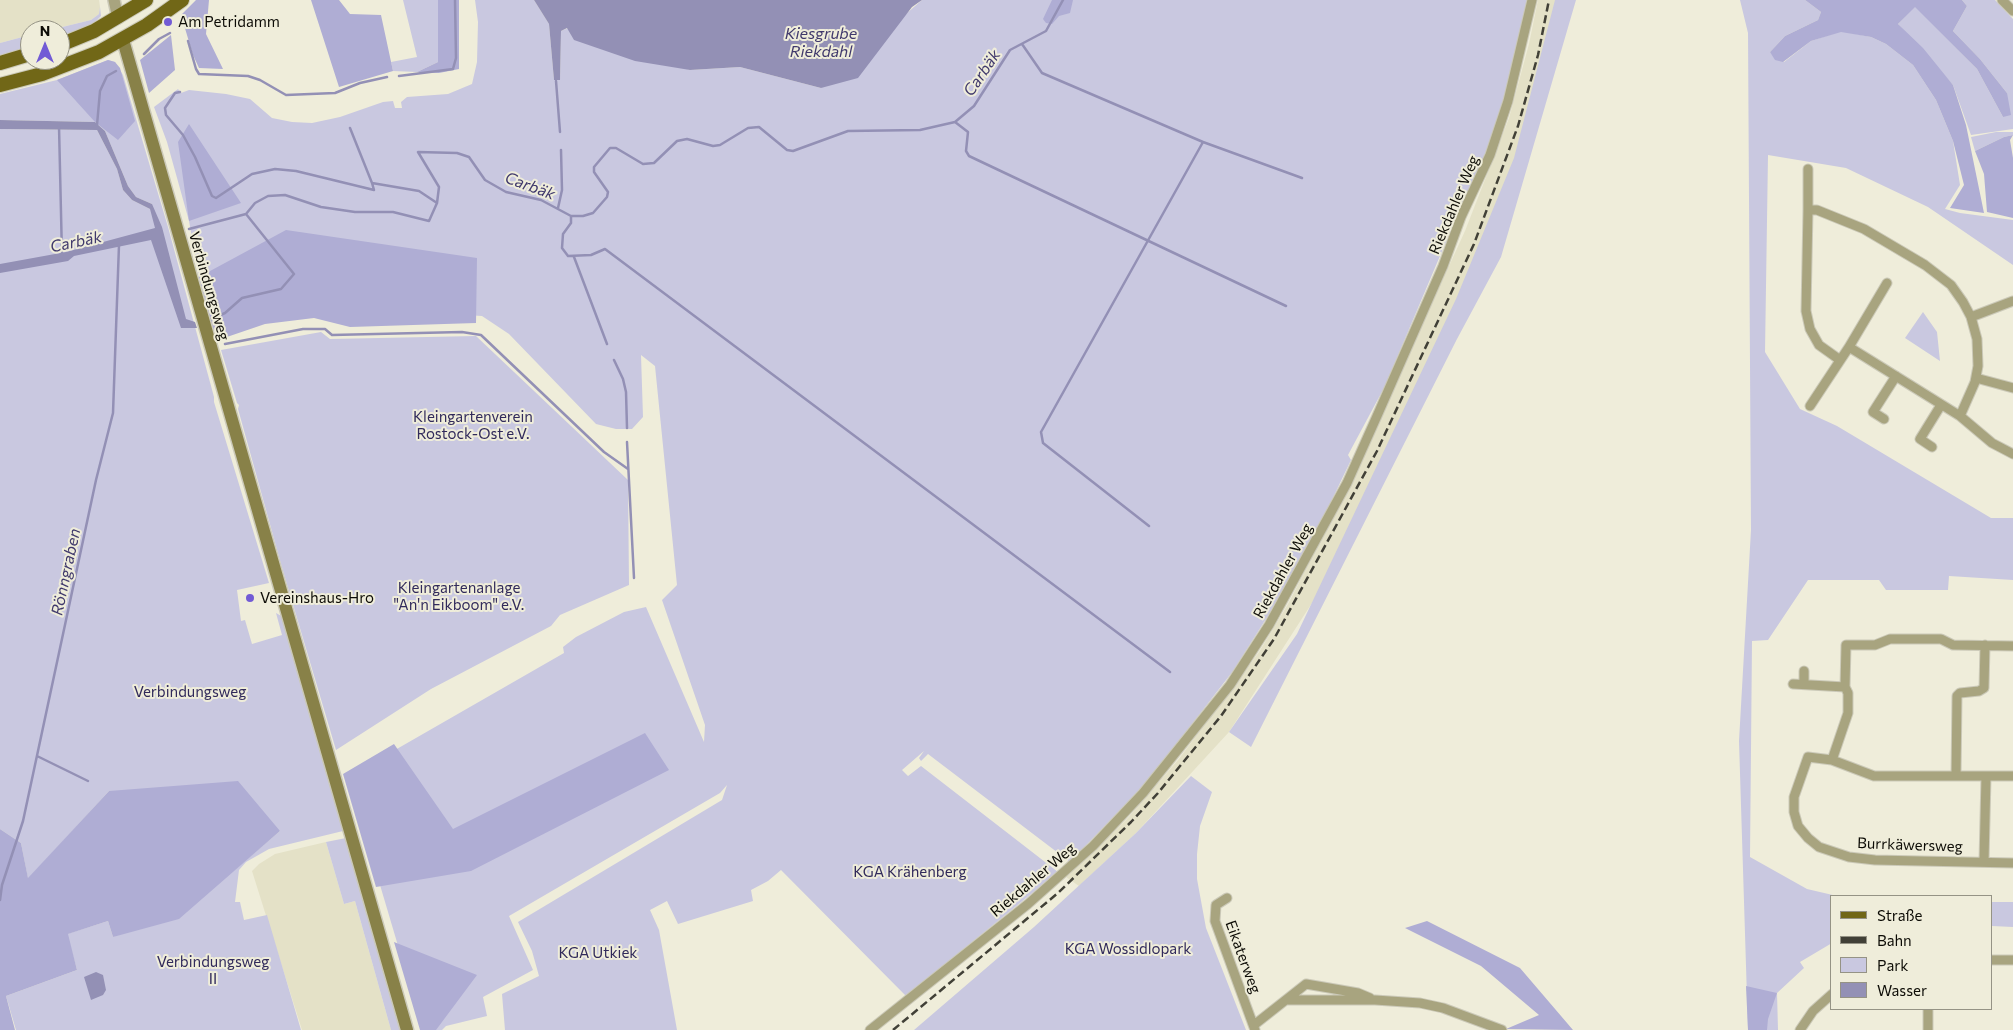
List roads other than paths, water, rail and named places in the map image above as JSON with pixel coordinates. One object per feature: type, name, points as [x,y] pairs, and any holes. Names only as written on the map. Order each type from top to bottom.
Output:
[{"type":"main road","points":[[70,40],[118,18],[146,0]]},
{"type":"main road","points":[[0,85],[68,65],[123,40],[182,0]]},
{"type":"main road","points":[[118,18],[123,40]]},
{"type":"main road","name":"Verbindungsweg","points":[[123,40],[406,1030]]},
{"type":"main road","points":[[0,63],[20,57]]},
{"type":"street","points":[[114,0],[118,18]]},
{"type":"street","name":"Riekdahler Weg","points":[[870,1030],[1028,904],[1093,846],[1143,793],[1230,685],[1269,625],[1347,483],[1443,266],[1461,217],[1490,155],[1508,101],[1532,0]]},
{"type":"street","points":[[2002,0],[2013,11]]},
{"type":"street","points":[[1808,169],[1806,311],[1810,328],[1819,345],[1840,360]]},
{"type":"street","points":[[1808,210],[1817,210],[1864,229],[1925,265],[1951,285],[1971,317],[1977,339],[1976,378],[1960,416]]},
{"type":"street","points":[[1810,406],[1849,348],[1887,283]]},
{"type":"street","points":[[1971,317],[2013,301]]},
{"type":"street","points":[[1849,348],[1960,416],[1992,443],[2013,454]]},
{"type":"street","points":[[1884,419],[1870,410],[1896,376]]},
{"type":"street","points":[[1976,378],[2013,388]]},
{"type":"street","points":[[1932,447],[1920,439],[1941,404]]},
{"type":"street","points":[[2013,646],[1953,645],[1941,639],[1890,639],[1883,643],[1846,645],[1845,687],[1848,693],[1848,713],[1832,760],[1874,776],[2013,776]]},
{"type":"street","points":[[1956,776],[1957,696],[1960,693],[1979,691],[1984,688],[1985,645]]},
{"type":"street","points":[[1804,671],[1804,684]]},
{"type":"street","points":[[1793,684],[1804,684],[1812,687],[1845,687]]},
{"type":"street","name":"Burrkäwersweg","points":[[1832,760],[1808,757],[1797,784],[1794,812],[1798,826],[1808,838],[1819,846],[1849,857],[1875,860],[2013,863]]},
{"type":"street","name":"Burrkäwersweg","points":[[1984,861],[1986,777]]},
{"type":"street","name":"Eikaterweg","points":[[1228,898],[1216,905],[1215,921],[1254,1028]]},
{"type":"street","points":[[1993,960],[2013,960]]},
{"type":"street","points":[[1254,1028],[1306,984],[1358,993],[1375,1000]]},
{"type":"street","points":[[1800,1030],[1814,1011],[1830,996]]},
{"type":"street","points":[[1287,1000],[1375,1000],[1420,1003],[1443,1008],[1502,1030]]},
{"type":"street","points":[[1928,1010],[1928,1030]]},
{"type":"water","name":"Kiesgrube Riekdahl","points":[[534,0],[922,0],[912,7],[858,78],[821,88],[740,67],[690,70],[635,61],[574,40],[567,28],[561,31],[560,80],[554,80],[549,24]]},
{"type":"water","points":[[0,120],[95,122],[105,131],[128,186],[136,197],[152,204],[162,227],[186,319],[195,322],[197,328],[181,328],[151,240],[74,256],[68,261],[0,273],[0,264],[66,252],[155,228],[150,209],[132,200],[123,190],[117,169],[97,130],[0,129]]},
{"type":"water","points":[[96,972],[103,975],[106,990],[103,995],[91,1000],[84,977]]},
{"type":"waterway","points":[[399,76],[453,69],[456,58],[455,0]]},
{"type":"waterway","name":"Carbäk","points":[[189,229],[246,214],[255,203],[268,196],[285,195],[321,207],[355,212],[393,212],[429,221],[437,203],[439,187],[418,152],[457,153],[469,157],[485,180],[506,192],[541,200],[571,216],[583,216],[593,213],[607,197],[608,192],[594,172],[594,167],[610,148],[616,148],[643,164],[654,163],[677,141],[687,139],[713,146],[720,145],[748,128],[759,127],[787,150],[793,151],[848,131],[920,130],[955,122],[974,106],[1010,50],[1046,31],[1063,0]]},
{"type":"waterway","points":[[144,54],[159,39],[170,33]]},
{"type":"waterway","points":[[188,41],[199,74],[248,76],[260,80],[286,95],[335,93],[360,83],[387,77]]},
{"type":"waterway","points":[[1022,44],[1042,73],[1203,142],[1041,432],[1043,443],[1149,526]]},
{"type":"waterway","points":[[97,125],[100,91],[107,76],[116,71]]},
{"type":"waterway","points":[[556,81],[560,132]]},
{"type":"waterway","points":[[180,92],[175,93],[165,108],[166,115],[183,135],[212,196],[216,198],[252,174],[275,169],[296,171],[374,190],[372,183]]},
{"type":"waterway","points":[[955,122],[968,132],[966,151],[969,156],[1286,306]]},
{"type":"waterway","points":[[59,126],[62,256]]},
{"type":"waterway","points":[[350,128],[372,183],[419,191],[437,203]]},
{"type":"waterway","points":[[1203,142],[1302,178]]},
{"type":"waterway","points":[[558,208],[562,190],[561,150]]},
{"type":"waterway","points":[[207,321],[225,313],[242,298],[281,289],[294,274],[246,214]]},
{"type":"waterway","points":[[571,216],[571,223],[563,234],[562,248],[568,256],[591,255],[605,249],[1170,672]]},
{"type":"waterway","name":"Rönngraben","points":[[0,900],[2,885],[23,821],[96,480],[113,413],[119,245]]},
{"type":"waterway","points":[[574,257],[607,344]]},
{"type":"waterway","points":[[225,344],[303,329],[325,329],[332,335],[462,332],[481,335],[604,452],[628,469]]},
{"type":"waterway","points":[[614,360],[623,379],[626,392],[627,428]]},
{"type":"waterway","points":[[627,442],[634,578]]},
{"type":"waterway","points":[[37,756],[88,781]]},
{"type":"railway","points":[[893,1030],[1058,893],[1131,822],[1158,793],[1221,716],[1274,639],[1377,451],[1474,244],[1518,126],[1538,55],[1549,0]]},
{"type":"place","name":"Am Petridamm","points":[[168,22]]},
{"type":"place","name":"Vereinshaus-Hro","points":[[250,598]]},
{"type":"park label","name":"Kleingartenverein Rostock-Ost e.V.","points":[[473,426]]},
{"type":"park label","name":"Kleingartenanlage \"An'n Eikboom\" e.V.","points":[[459,596]]},
{"type":"park label","name":"KGA Krähenberg","points":[[910,872]]},
{"type":"park label","name":"KGA Wossidlopark","points":[[1128,949]]},
{"type":"park label","name":"KGA Utkiek","points":[[598,953]]},
{"type":"park label","name":"Verbindungsweg II","points":[[213,970]]}]
